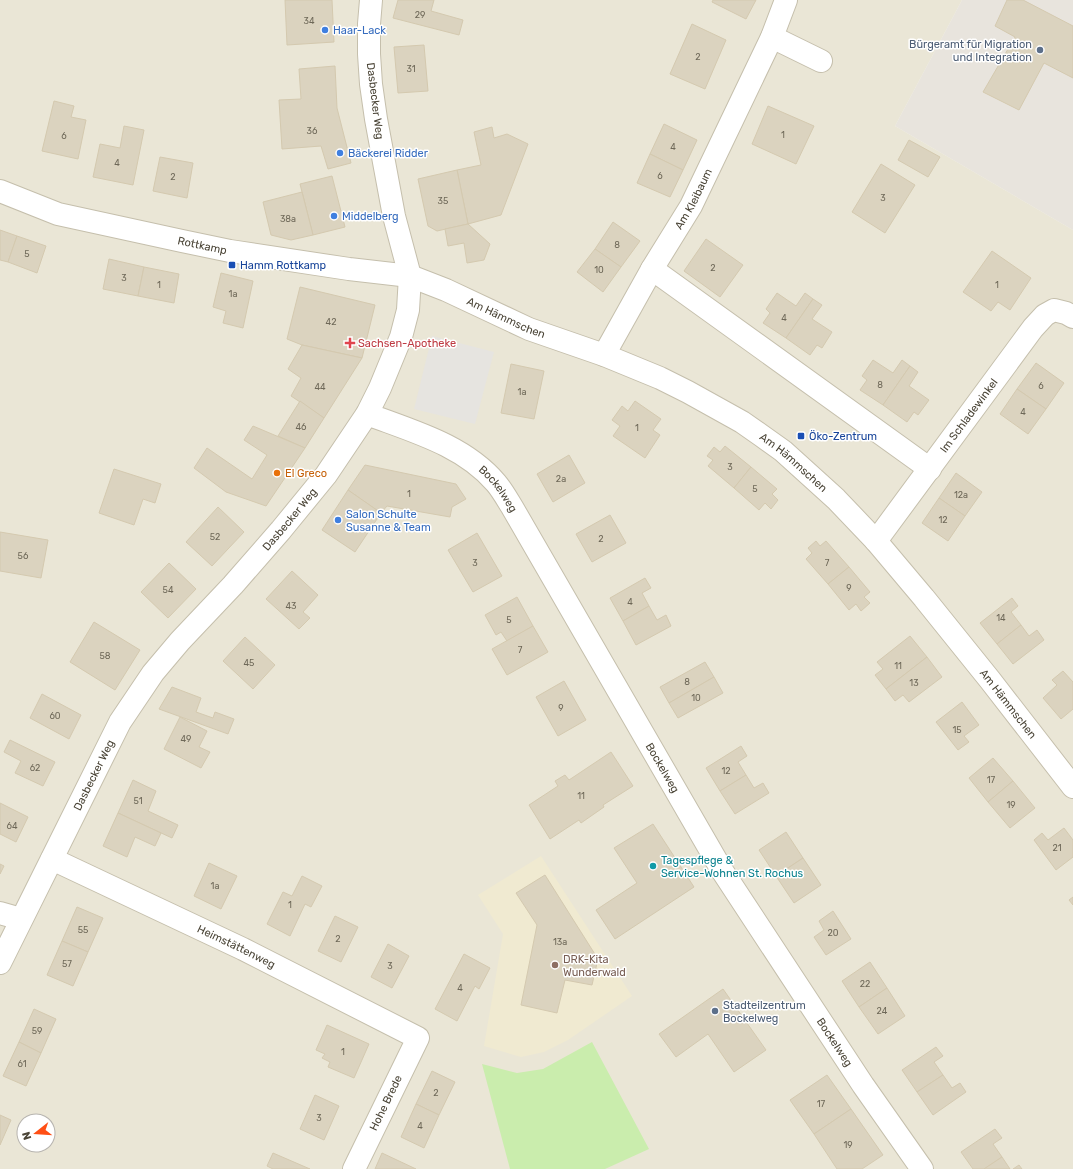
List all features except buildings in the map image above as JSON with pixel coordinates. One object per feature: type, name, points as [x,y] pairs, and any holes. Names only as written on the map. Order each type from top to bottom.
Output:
[{"type":"street","name":"Dasbecker Weg","points":[[0,963],[120,722],[153,673],[180,641],[234,585],[282,530],[326,475],[366,414],[380,388],[401,337],[408,310],[410,276],[394,216],[371,84],[369,24],[372,0]]},
{"type":"street","name":"Am Kleibaum","points":[[604,355],[652,269],[691,206],[772,37],[786,0]]},
{"type":"street","points":[[772,37],[821,61]]},
{"type":"street","name":"Rottkamp","points":[[0,191],[58,214],[196,244],[230,251],[410,276]]},
{"type":"street","points":[[652,269],[930,469]]},
{"type":"street","name":"Am Hämmschen","points":[[410,276],[446,290],[529,328],[604,355],[660,378],[688,392],[752,429],[783,451],[836,500],[876,541],[990,680],[1073,787]]},
{"type":"street","name":"Im Schladewinkel","points":[[876,541],[1032,328],[1045,315],[1054,310],[1073,317]]},
{"type":"street","name":"Bockelweg","points":[[366,414],[451,448],[477,464],[497,484],[512,507],[723,872],[863,1084],[922,1169]]},
{"type":"street","name":"Heimstättenweg","points":[[52,859],[243,949],[418,1038]]},
{"type":"street","points":[[0,913],[21,919]]},
{"type":"street","name":"Hohe Brede","points":[[354,1169],[418,1038]]},
{"type":"shaded area","points":[[0,0],[962,0],[895,126],[1073,230],[1073,1169],[0,1169]]},
{"type":"shaded area","points":[[962,0],[1073,0],[1073,230],[895,126]]},
{"type":"shaded area","points":[[432,336],[494,352],[475,424],[414,409]]},
{"type":"shaded area","name":"DRK-Kita Wunderwald","points":[[541,856],[632,996],[568,1040],[544,1052],[521,1057],[484,1046],[503,934],[478,895]]},
{"type":"green space","points":[[592,1042],[649,1149],[605,1169],[510,1169],[482,1064],[517,1073],[543,1069]]},
{"type":"place","name":"Haar-Lack","points":[[325,30]]},
{"type":"place","name":"Bürgeramt für Migration und Integration","points":[[1040,50]]},
{"type":"place","name":"Bäckerei Ridder","points":[[340,153]]},
{"type":"place","name":"Middelberg","points":[[334,216]]},
{"type":"place","name":"Hamm Rottkamp","points":[[232,265]]},
{"type":"place","name":"Sachsen-Apotheke","points":[[350,343]]},
{"type":"place","name":"Öko-Zentrum","points":[[801,436]]},
{"type":"place","name":"El Greco","points":[[277,473]]},
{"type":"place","name":"Salon Schulte Susanne & Team","points":[[338,520]]},
{"type":"place","name":"Tagespflege & Service-Wohnen St. Rochus","points":[[653,866]]},
{"type":"place","name":"DRK-Kita Wunderwald","points":[[555,965]]},
{"type":"place","name":"Stadteilzentrum Bockelweg","points":[[715,1011]]}]
